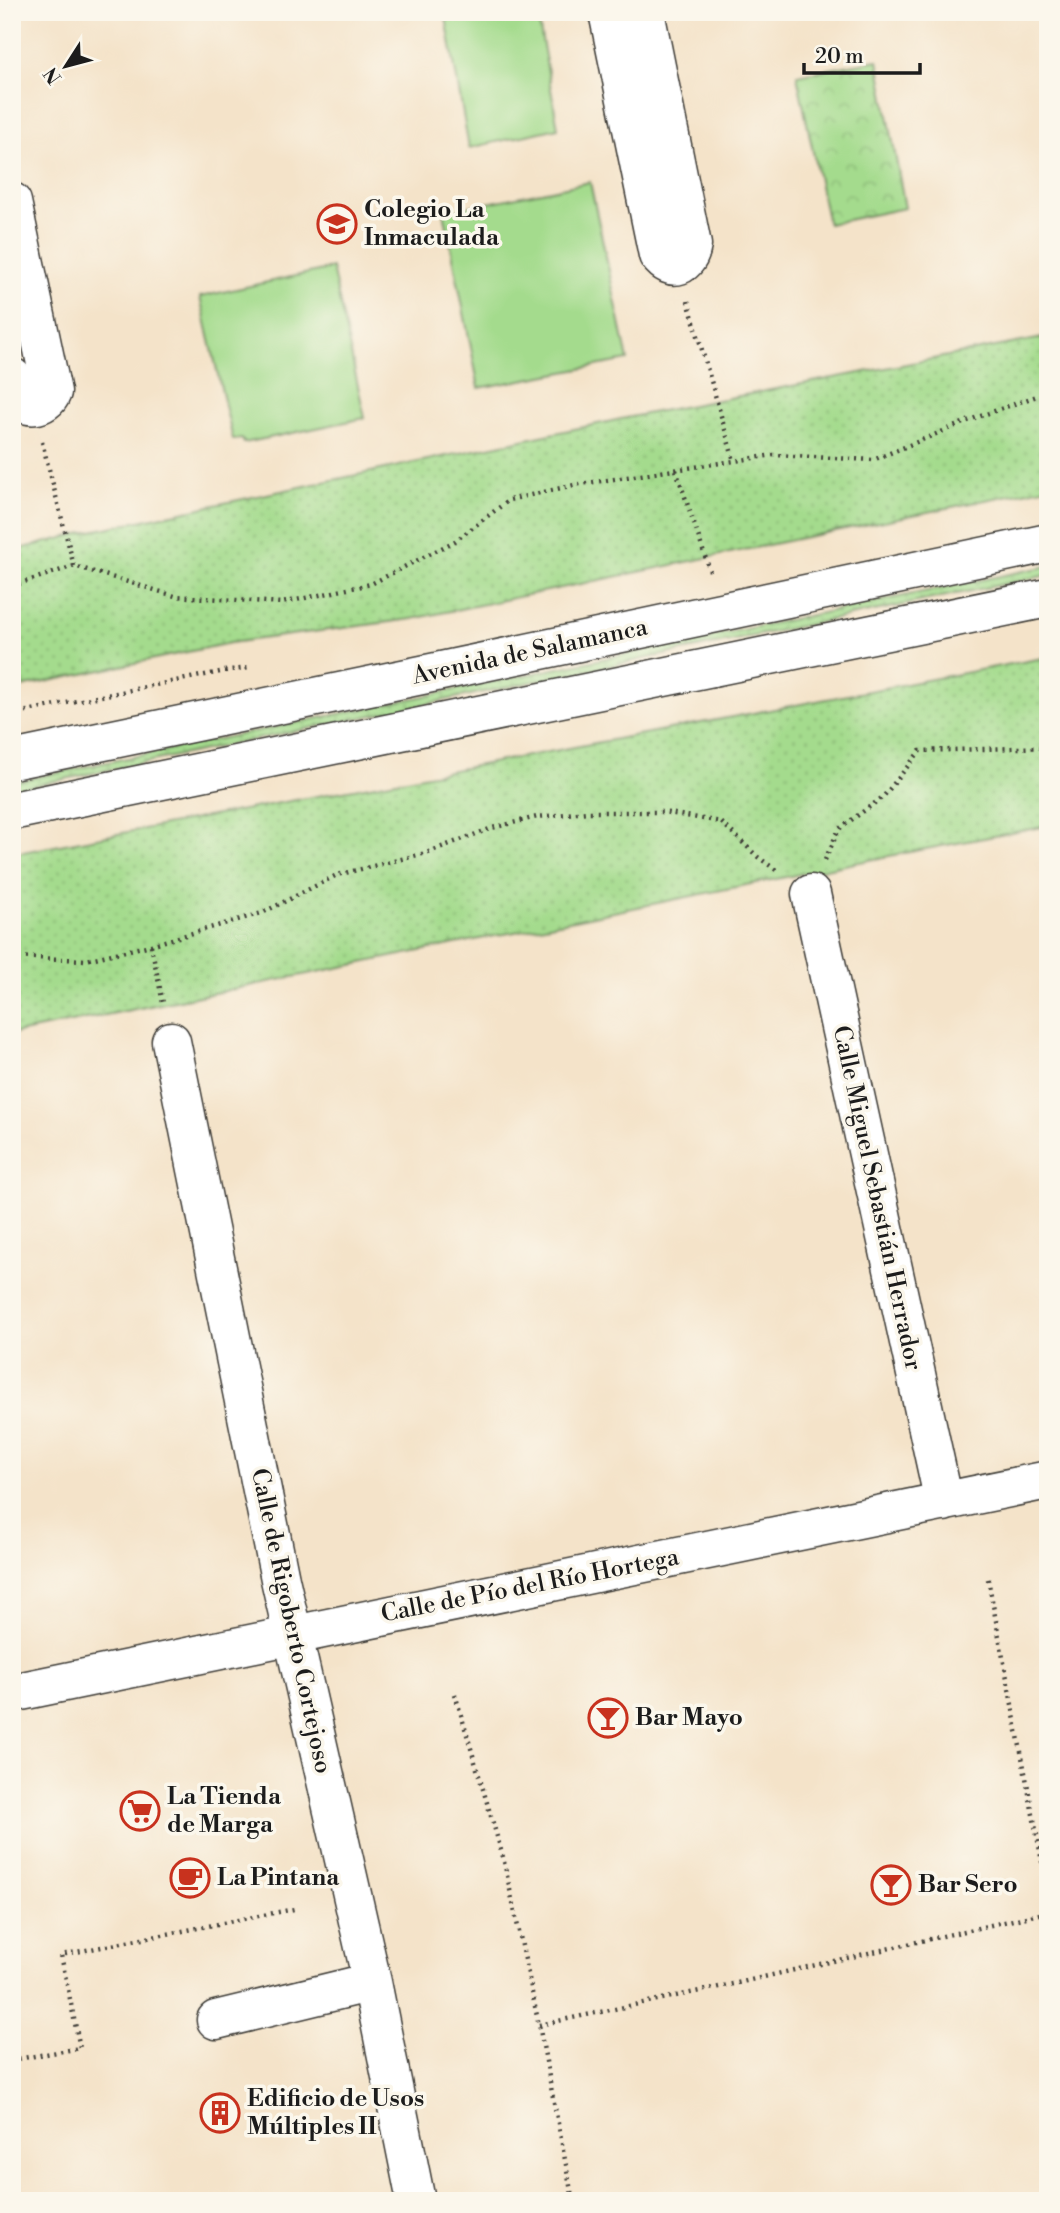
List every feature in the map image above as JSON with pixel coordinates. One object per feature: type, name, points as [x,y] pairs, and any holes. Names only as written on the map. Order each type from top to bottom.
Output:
[{"type":"main road","points":[[608,12],[658,255],[670,265],[678,266],[685,263],[691,255],[692,245],[645,12]]},
{"type":"main road","points":[[12,202],[52,393],[45,403],[23,392]]},
{"type":"main road","name":"Avenida de Salamanca","points":[[12,760],[352,691],[510,655],[1048,543]]},
{"type":"main road","name":"Avenida de Salamanca","points":[[12,811],[1048,598]]},
{"type":"main road","name":"Calle Miguel Sebastián Herrador","points":[[811,894],[944,1502]]},
{"type":"main road","name":"Calle de Rigoberto Cortejoso","points":[[171,1041],[292,1634],[372,1982],[416,2201]]},
{"type":"main road","name":"Calle de Pío del Río Hortega","points":[[12,1693],[1048,1480]]},
{"type":"main road","points":[[216,2020],[372,1982]]},
{"type":"path","points":[[678,266],[734,461]]},
{"type":"path","points":[[23,392],[74,566]]},
{"type":"path","points":[[12,586],[74,566],[175,596],[282,603],[371,584],[455,541],[509,500],[574,485],[774,455],[873,460],[975,418],[1047,393]]},
{"type":"path","points":[[676,470],[710,570]]},
{"type":"path","points":[[12,957],[86,960],[151,944],[262,913],[337,875],[426,853],[492,828],[537,817],[587,812],[663,812],[721,822],[758,857],[811,894],[839,829],[883,797],[920,751],[1048,747]]},
{"type":"path","points":[[151,944],[171,1041]]},
{"type":"path","points":[[988,1579],[1048,1893]]},
{"type":"path","points":[[455,1694],[503,1857],[573,2201]]},
{"type":"path","points":[[12,2060],[80,2048],[61,1955],[294,1909]]},
{"type":"path","points":[[539,2025],[1048,1912]]},
{"type":"green space","points":[[445,12],[537,12],[558,128],[469,148]]},
{"type":"green space","points":[[878,60],[905,208],[828,224],[797,75]]},
{"type":"green space","points":[[590,182],[628,360],[479,388],[444,212]]},
{"type":"green space","points":[[332,268],[365,418],[244,443],[242,439],[233,440],[200,297]]},
{"type":"green space","points":[[1048,337],[1048,487],[412,619],[230,643],[12,689],[12,551],[87,532],[645,414]]},
{"type":"green space","points":[[1048,566],[1048,575],[12,790],[12,782]]},
{"type":"green space","points":[[1048,657],[1048,826],[12,1034],[12,854]]},
{"type":"place","name":"Colegio La Inmaculada","points":[[337,224]]},
{"type":"place","name":"Bar Mayo","points":[[608,1718]]},
{"type":"place","name":"La Tienda de Marga","points":[[140,1811]]},
{"type":"place","name":"La Pintana","points":[[190,1878]]},
{"type":"place","name":"Bar Sero","points":[[891,1885]]},
{"type":"place","name":"Edificio de Usos Múltiples II","points":[[220,2113]]}]
